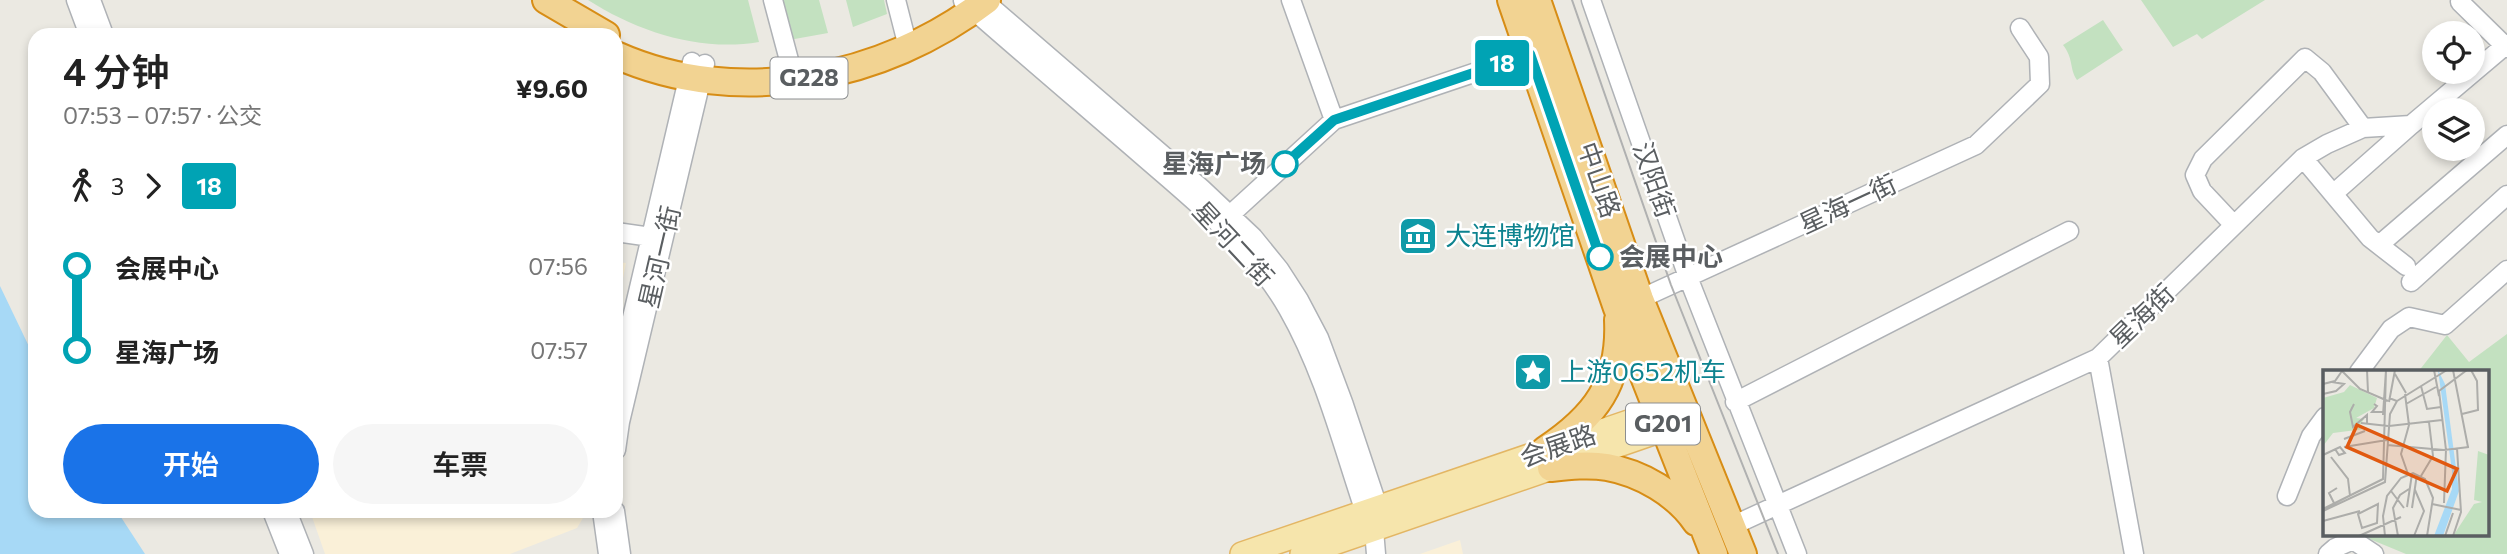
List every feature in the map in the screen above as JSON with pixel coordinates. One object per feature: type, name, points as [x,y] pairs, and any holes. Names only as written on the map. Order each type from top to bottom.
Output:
[{"type":"highway","points":[[522,0],[564,28]]},
{"type":"highway","points":[[545,0],[594,28]]},
{"type":"highway","name":"中山路","points":[[1511,0],[1629,303],[1686,413],[1743,554]]},
{"type":"highway","name":"中山路","points":[[1537,0],[1629,303],[1661,421],[1712,547]]},
{"type":"highway","name":"G228","points":[[623,42],[697,70],[765,82],[792,72],[851,68],[906,40],[931,37],[976,2]]},
{"type":"highway","name":"G228","points":[[623,58],[663,72],[697,70]]},
{"type":"highway","points":[[1629,303],[1618,335],[1611,382],[1599,402],[1548,459],[1578,466],[1606,467],[1651,483],[1673,498],[1693,517],[1712,547]]},
{"type":"main road","name":"会展路","points":[[1242,554],[1372,516],[1686,413]]},
{"type":"main road","name":"会展路","points":[[1303,554],[1372,516]]},
{"type":"street","points":[[76,0],[86,28]]},
{"type":"street","points":[[91,0],[101,28]]},
{"type":"street","points":[[773,0],[792,72]]},
{"type":"street","points":[[896,0],[906,40]]},
{"type":"street","points":[[1291,0],[1334,120]]},
{"type":"street","name":"汉阳街","points":[[1591,0],[1688,277],[1797,554]]},
{"type":"street","name":"星河二街","points":[[976,2],[1201,188],[1253,237],[1279,269],[1319,338],[1372,516],[1376,554]]},
{"type":"street","name":"星河二街","points":[[976,2],[1242,246],[1269,279],[1288,308],[1319,374],[1372,516]]},
{"type":"street","points":[[2333,194],[2506,46],[2460,2]]},
{"type":"street","name":"星海一街","points":[[1629,303],[1976,145],[2040,84],[2039,57],[2020,27]]},
{"type":"street","points":[[1230,215],[1334,120],[1530,54]]},
{"type":"street","points":[[2234,225],[2202,191],[2195,175],[2203,159],[2305,58],[2322,72],[2363,128]]},
{"type":"street","name":"星河一街","points":[[623,356],[651,237],[697,70]]},
{"type":"street","name":"星河一街","points":[[623,408],[697,70]]},
{"type":"street","name":"星海街","points":[[1732,526],[2098,358],[2303,158],[2363,128],[2412,125]]},
{"type":"street","points":[[2379,244],[2507,135]]},
{"type":"street","points":[[2303,158],[2370,238],[2409,274],[2507,195]]},
{"type":"street","points":[[1735,402],[2069,231]]},
{"type":"street","points":[[623,233],[651,237]]},
{"type":"street","points":[[2360,370],[2390,330],[2409,317],[2445,325],[2507,271]]},
{"type":"street","points":[[2098,358],[2134,554]]},
{"type":"street","points":[[2287,496],[2311,436],[2323,420]]},
{"type":"street","points":[[275,518],[289,554]]},
{"type":"street","points":[[290,518],[304,554]]},
{"type":"street","points":[[603,518],[608,554]]},
{"type":"street","points":[[616,518],[621,554]]},
{"type":"street","points":[[2328,554],[2353,540],[2374,554]]},
{"type":"shaded area","points":[[312,518],[583,518],[577,528],[510,554],[325,554]]},
{"type":"shaded area","points":[[1460,540],[1463,554],[1420,554]]},
{"type":"green space","points":[[588,0],[748,0],[759,42],[714,44],[670,37],[628,21]]},
{"type":"green space","points":[[778,0],[819,0],[828,33],[789,40]]},
{"type":"green space","points":[[846,0],[884,0],[887,14],[853,27]]},
{"type":"green space","points":[[2141,0],[2265,0],[2202,39],[2197,34],[2173,47]]},
{"type":"green space","points":[[2103,20],[2123,50],[2077,80],[2063,45]]},
{"type":"green space","points":[[2507,334],[2507,554],[2406,554],[2362,536],[2490,536],[2490,370],[2420,370],[2447,335],[2469,362]]},
{"type":"water","points":[[0,286],[28,344],[28,518],[122,518],[145,554],[0,554]]},
{"type":"tram line","points":[[1572,0],[1671,285],[1778,554]]},
{"type":"bus line","name":"18","points":[[1285,164],[1334,120],[1530,54],[1600,257]]},
{"type":"place","name":"星海广场","points":[[1285,164]]},
{"type":"place","name":"大连博物馆","points":[[1418,236]]},
{"type":"place","name":"会展中心","points":[[1600,257]]},
{"type":"place","name":"上游0652机车","points":[[1533,372]]}]
